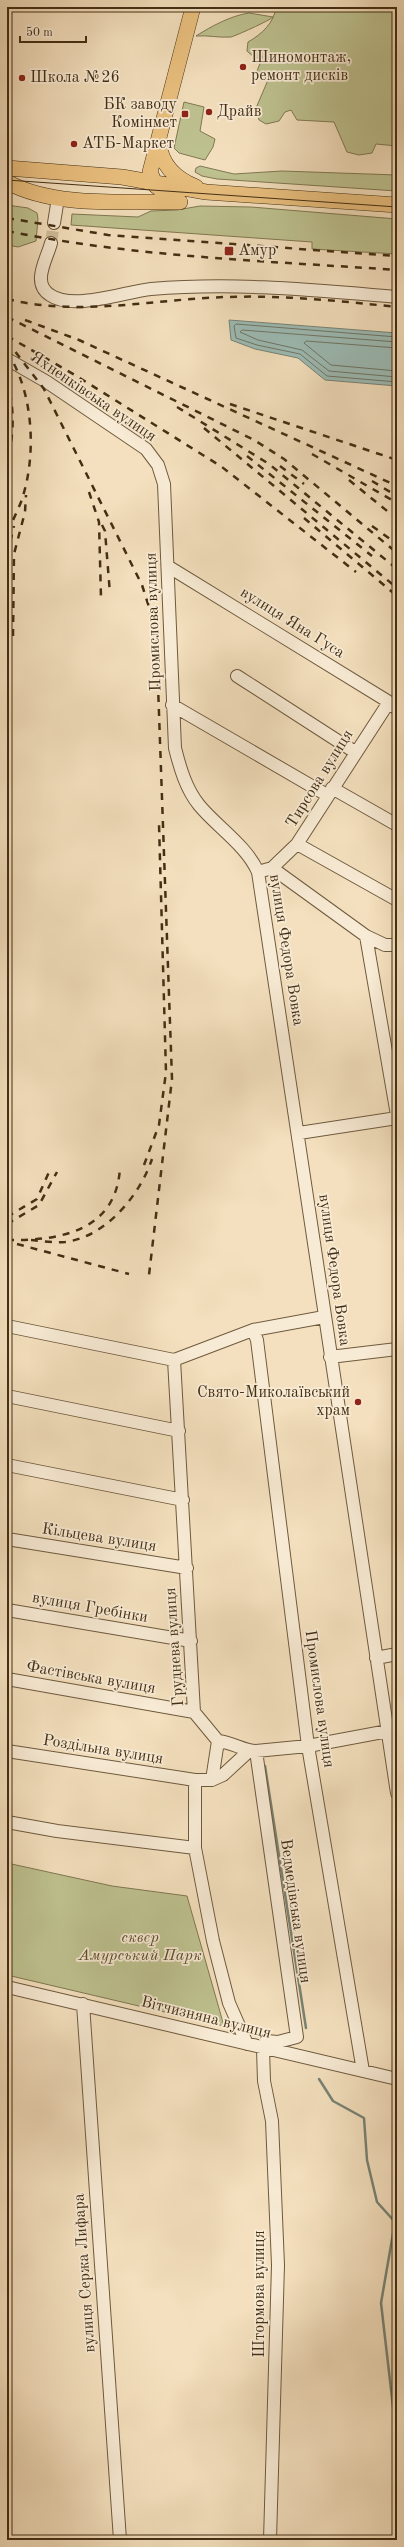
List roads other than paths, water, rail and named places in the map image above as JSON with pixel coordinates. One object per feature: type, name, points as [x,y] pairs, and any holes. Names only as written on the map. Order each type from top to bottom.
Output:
[{"type":"main road","points":[[180,202],[160,191],[154,183],[150,172],[157,152],[193,7]]},
{"type":"main road","points":[[122,177],[136,173],[157,152]]},
{"type":"main road","points":[[157,152],[171,171],[181,179],[206,192]]},
{"type":"main road","points":[[7,168],[122,177],[206,192],[397,205]]},
{"type":"main road","points":[[7,182],[30,192],[58,198],[180,202],[206,192]]},
{"type":"main road","points":[[126,201],[138,196],[154,183]]},
{"type":"street","points":[[54,223],[58,198]]},
{"type":"street","points":[[51,243],[40,273],[42,284],[47,294],[60,300],[74,301],[130,292],[208,285],[246,285],[397,297]]},
{"type":"street","name":"Яхненківська вулиця","points":[[7,359],[47,382],[146,449],[158,465]]},
{"type":"street","name":"Промислова вулиця","points":[[158,465],[165,491],[169,567],[172,704],[175,748],[183,778]]},
{"type":"street","name":"вулиця Яна Гуса","points":[[169,567],[393,705]]},
{"type":"street","points":[[236,676],[355,752]]},
{"type":"street","points":[[172,704],[330,792],[397,825]]},
{"type":"street","name":"Тирсова вулиця","points":[[272,868],[297,844],[355,752],[393,705]]},
{"type":"street","name":"вулиця Федора Вовка","points":[[183,778],[198,804],[248,856],[258,872],[299,1133],[324,1317],[397,1793]]},
{"type":"street","points":[[297,844],[397,900]]},
{"type":"street","points":[[258,872],[272,868],[366,936],[385,945],[397,945]]},
{"type":"street","points":[[366,936],[397,1115]]},
{"type":"street","points":[[299,1133],[397,1118]]},
{"type":"street","points":[[7,1326],[174,1360],[253,1330],[324,1317]]},
{"type":"street","name":"Промислова вулиця","points":[[253,1330],[257,1340],[308,1746],[363,2071]]},
{"type":"street","points":[[330,1357],[397,1349]]},
{"type":"street","name":"Груднева вулиця","points":[[174,1360],[194,1712],[218,1740]]},
{"type":"street","points":[[7,1396],[179,1431]]},
{"type":"street","points":[[7,1465],[183,1500]]},
{"type":"street","name":"Кільцева вулиця","points":[[7,1539],[187,1568]]},
{"type":"street","name":"вулиця Гребінки","points":[[7,1610],[191,1641]]},
{"type":"street","points":[[376,1658],[397,1654]]},
{"type":"street","name":"Фастівська вулиця","points":[[7,1679],[194,1712]]},
{"type":"street","points":[[212,1780],[218,1740],[239,1745],[253,1751],[308,1746],[388,1731]]},
{"type":"street","name":"Роздільна вулиця","points":[[7,1751],[195,1780]]},
{"type":"street","points":[[247,2044],[229,2003],[213,1941],[196,1848],[195,1780],[212,1780],[223,1775],[253,1751]]},
{"type":"street","name":"Ведмедівська вулиця","points":[[253,1751],[297,2037],[278,2042],[266,2041],[263,2049]]},
{"type":"street","points":[[7,1822],[57,1831],[196,1848]]},
{"type":"street","name":"Вітчизняна вулиця","points":[[7,1987],[83,2004],[263,2049],[397,2079]]},
{"type":"street","name":"вулиця Сержа Лифара","points":[[83,2004],[120,2540]]},
{"type":"street","name":"Штормова вулиця","points":[[263,2049],[264,2081],[272,2121],[278,2265],[270,2540]]},
{"type":"water","points":[[229,320],[397,333],[397,386],[325,380],[298,358],[255,349],[231,340]]},
{"type":"waterway","points":[[265,1766],[306,2028]]},
{"type":"waterway","points":[[319,2079],[333,2101],[364,2118],[367,2160],[377,2202],[395,2222],[381,2303],[397,2441]]},
{"type":"tunnel","points":[[51,243],[54,223]]},
{"type":"tram line","points":[[7,180],[397,207]]},
{"type":"railway","points":[[7,218],[108,235],[397,256]]},
{"type":"railway","points":[[7,231],[104,247],[201,257],[397,270]]},
{"type":"railway","points":[[7,299],[62,307],[89,307],[117,306],[200,298],[270,297],[397,307]]},
{"type":"railway","points":[[7,317],[254,440],[284,459],[397,553]]},
{"type":"railway","points":[[25,320],[79,340],[397,486]]},
{"type":"railway","points":[[7,336],[75,375],[222,467],[356,572]]},
{"type":"railway","points":[[7,341],[44,389],[142,585],[156,629],[172,1079],[149,1275]]},
{"type":"railway","points":[[7,352],[16,368],[28,405],[31,445],[26,484],[21,502],[7,533]]},
{"type":"railway","points":[[7,379],[13,420],[10,450],[7,460]]},
{"type":"railway","points":[[230,404],[397,460]]},
{"type":"railway","points":[[177,407],[269,464],[397,569]]},
{"type":"railway","points":[[204,428],[397,588]]},
{"type":"railway","points":[[312,454],[397,503]]},
{"type":"railway","points":[[247,456],[372,556]]},
{"type":"railway","points":[[280,466],[304,484]]},
{"type":"railway","points":[[349,480],[397,519]]},
{"type":"railway","points":[[372,481],[397,496]]},
{"type":"railway","points":[[89,492],[99,522],[101,598]]},
{"type":"railway","points":[[13,636],[14,554],[25,512],[26,495]]},
{"type":"railway","points":[[304,518],[397,596]]},
{"type":"railway","points":[[102,525],[105,531],[110,594]]},
{"type":"railway","points":[[7,555],[14,526]]},
{"type":"railway","points":[[372,526],[397,544]]},
{"type":"railway","points":[[7,625],[7,638]]},
{"type":"railway","points":[[144,1165],[159,1125],[166,1072],[159,824]]},
{"type":"railway","points":[[31,1240],[65,1242],[94,1232],[107,1223],[130,1200],[146,1173],[152,1159]]},
{"type":"railway","points":[[7,1240],[47,1238],[82,1228],[97,1218],[109,1206],[116,1189],[120,1167]]},
{"type":"railway","points":[[7,1217],[37,1199],[49,1172]]},
{"type":"railway","points":[[7,1224],[39,1205],[57,1172]]},
{"type":"railway","points":[[17,1244],[129,1274]]},
{"type":"place","name":"Шиномонтаж, ремонт дисків","points":[[243,67]]},
{"type":"place","name":"Школа №26","points":[[22,78]]},
{"type":"place","name":"Драйв","points":[[209,112]]},
{"type":"place","name":"БК заводу Комінмет","points":[[185,114]]},
{"type":"place","name":"АТБ-Маркет","points":[[74,144]]},
{"type":"place","name":"Амур","points":[[229,251]]},
{"type":"place","name":"Свято-Миколаївський храм","points":[[358,1402]]},
{"type":"park label","name":"сквер Амурський Парк","points":[[140,1947]]}]
